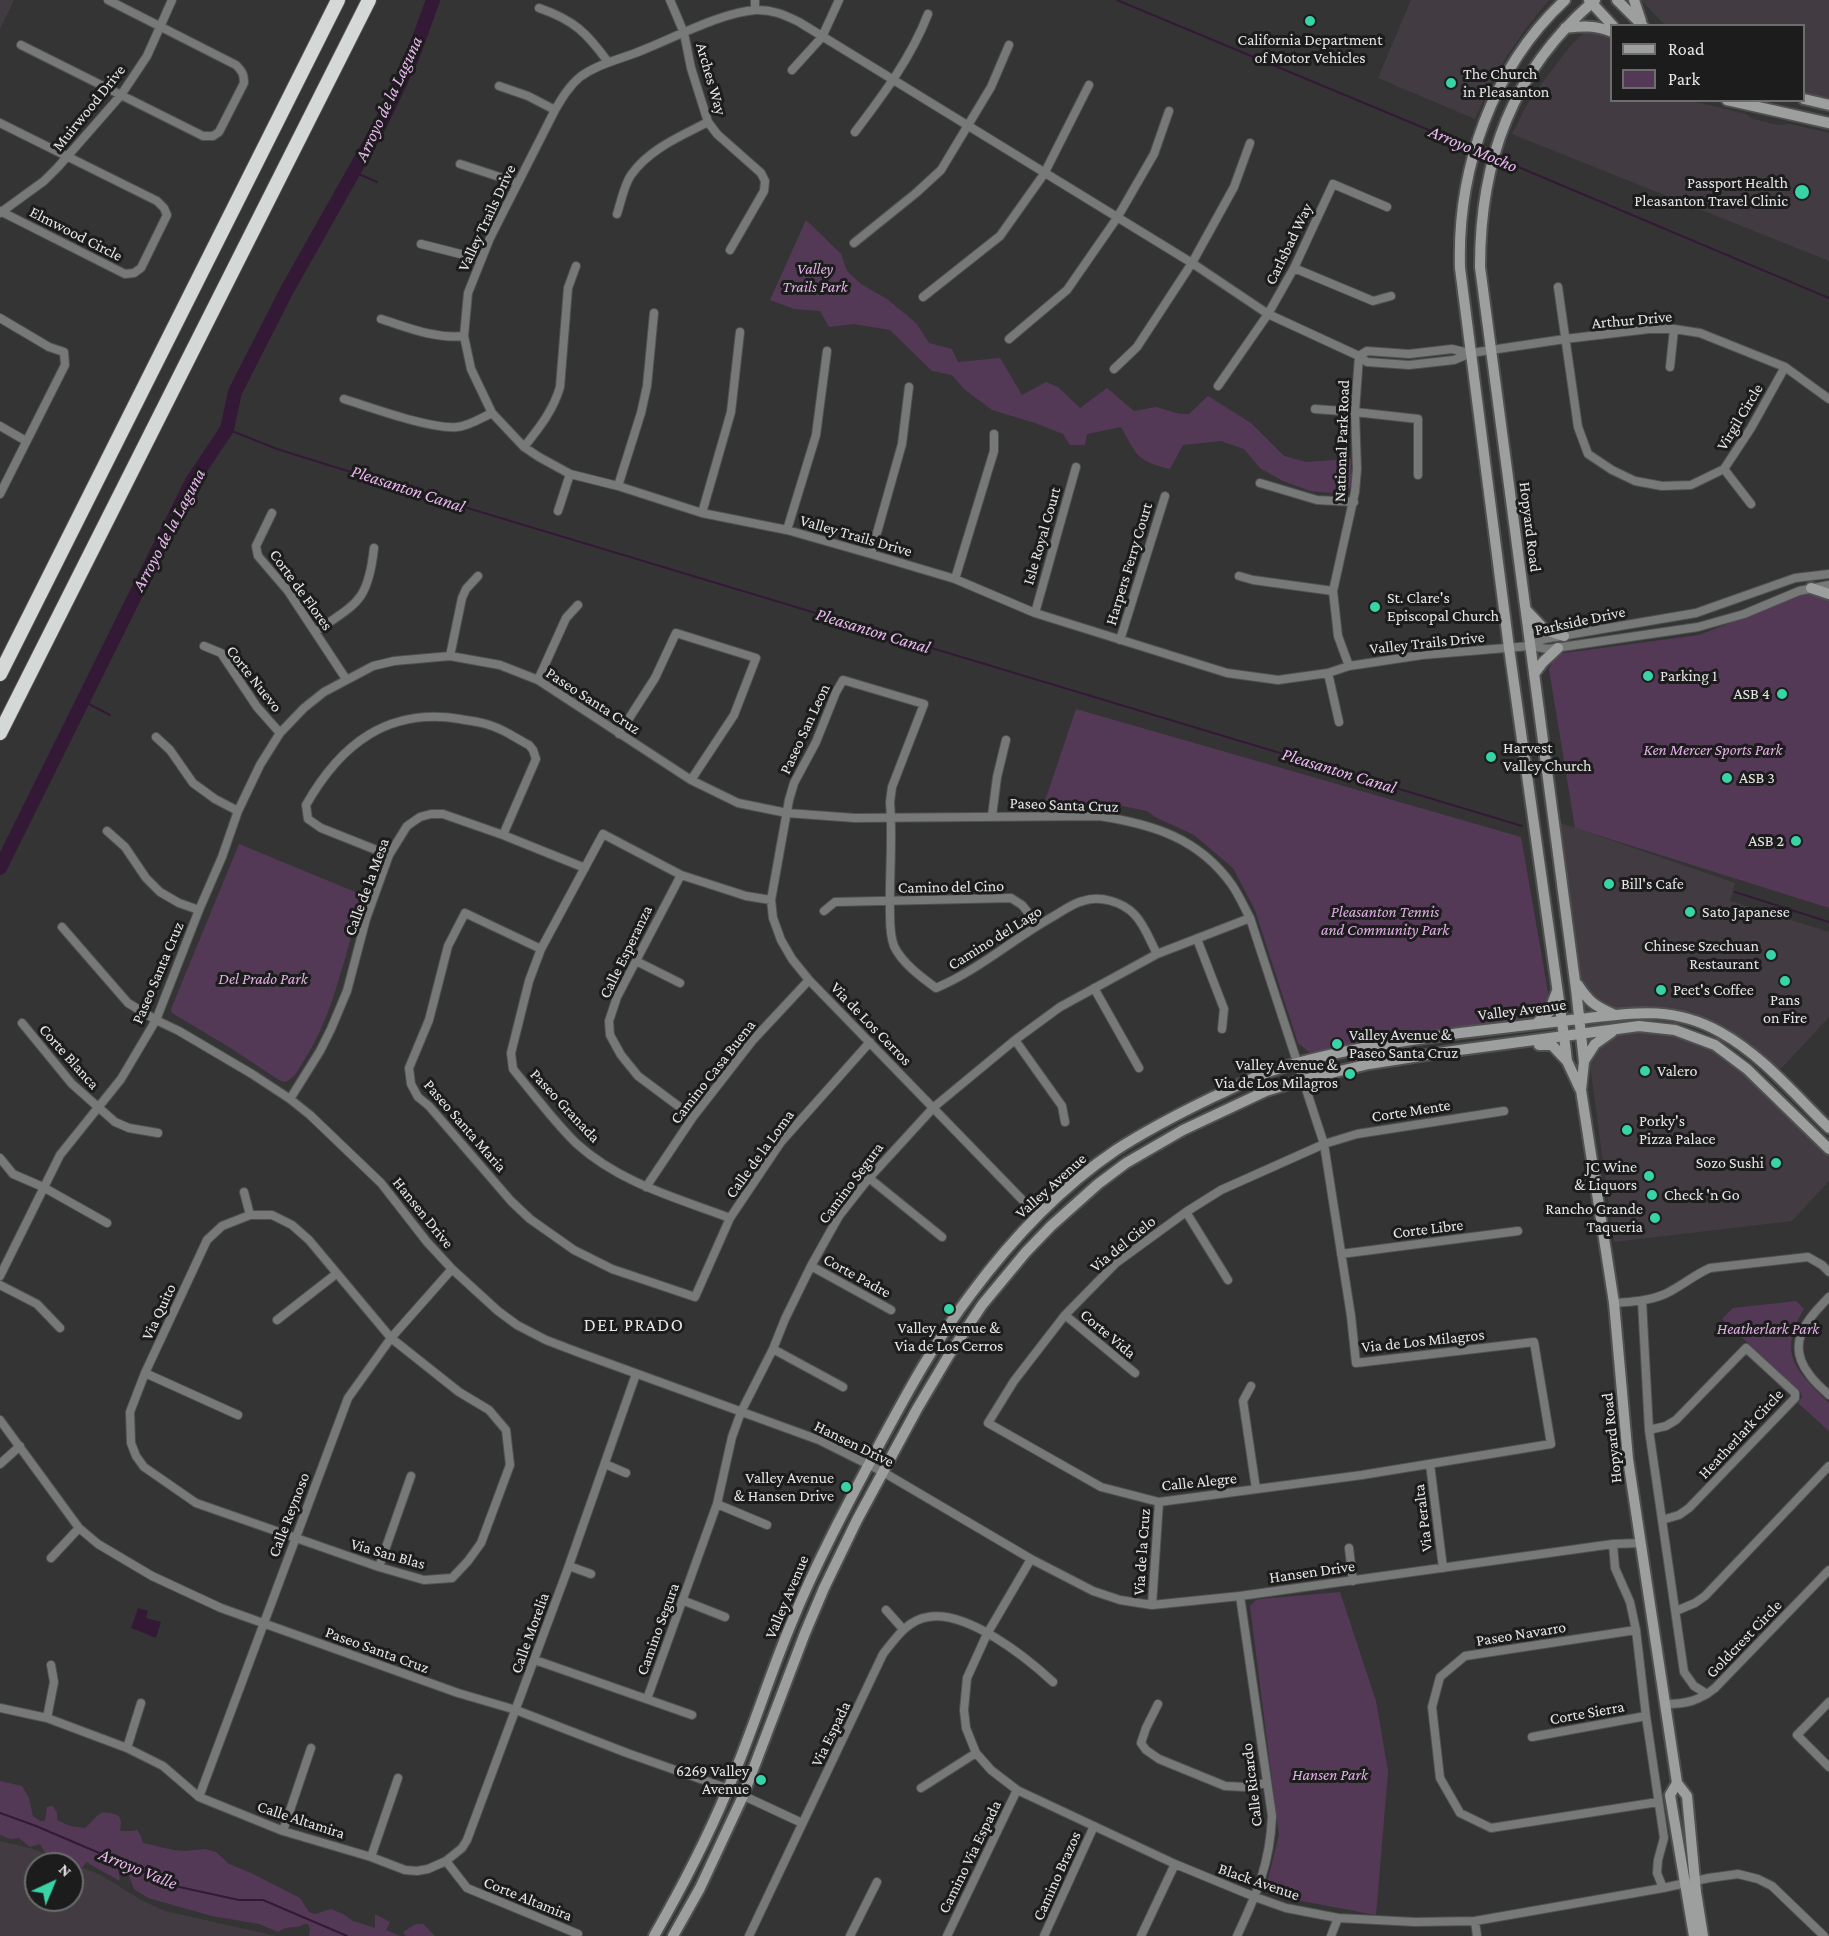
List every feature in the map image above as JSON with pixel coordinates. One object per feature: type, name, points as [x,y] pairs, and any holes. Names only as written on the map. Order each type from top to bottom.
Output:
[{"type":"highway","points":[[0,674],[338,0]]},
{"type":"highway","points":[[0,733],[369,0]]},
{"type":"main road","points":[[1550,14],[1553,0]]},
{"type":"main road","name":"Hopyard Road","points":[[1565,0],[1550,14],[1523,48],[1481,126],[1467,180],[1459,236],[1460,268],[1509,648],[1567,1061],[1581,1090]]},
{"type":"main road","points":[[1617,0],[1641,24]]},
{"type":"main road","points":[[1634,0],[1642,24]]},
{"type":"main road","points":[[1592,1],[1611,24]]},
{"type":"main road","name":"Hopyard Road","points":[[1592,1],[1565,28],[1544,54],[1521,90],[1500,134],[1486,187],[1480,240],[1480,267],[1576,982],[1584,1062],[1581,1090],[1614,1303],[1628,1459],[1677,1783],[1687,1796],[1694,1936]]},
{"type":"main road","points":[[1565,28],[1596,26],[1610,32]]},
{"type":"main road","points":[[1805,99],[1829,105]]},
{"type":"main road","points":[[1736,102],[1829,123]]},
{"type":"main road","points":[[1811,588],[1829,594]]},
{"type":"main road","points":[[1525,610],[1545,630],[1564,636]]},
{"type":"main road","points":[[1534,674],[1558,648]]},
{"type":"main road","points":[[1576,982],[1590,1002],[1614,1014]]},
{"type":"main road","points":[[1537,1023],[1549,1012],[1558,988]]},
{"type":"main road","name":"Valley Avenue","points":[[654,1936],[686,1880],[729,1789],[790,1627],[837,1521],[935,1346],[969,1296],[1014,1241],[1088,1171],[1117,1149],[1166,1121],[1260,1075],[1297,1064],[1366,1048],[1537,1023],[1635,1012],[1674,1015],[1702,1023],[1721,1032],[1746,1049],[1829,1128]]},
{"type":"main road","name":"Valley Avenue","points":[[673,1936],[700,1888],[743,1796],[809,1624],[852,1530],[917,1409],[982,1305],[1026,1252],[1098,1184],[1126,1163],[1173,1135],[1266,1091],[1302,1080],[1370,1064],[1640,1026],[1675,1030],[1715,1045],[1747,1069],[1829,1149]]},
{"type":"main road","points":[[1584,1062],[1595,1044],[1616,1029]]},
{"type":"main road","points":[[1524,1041],[1534,1045],[1552,1045],[1567,1061]]},
{"type":"main road","name":"Hopyard Road","points":[[1677,1783],[1670,1795],[1703,1936]]},
{"type":"street","points":[[21,45],[203,136],[213,136],[219,132],[244,83],[244,75],[236,65],[108,0]]},
{"type":"street","name":"Muirwood Drive","points":[[1,212],[44,181],[121,95],[147,56],[172,0]]},
{"type":"street","name":"Arches Way","points":[[670,0],[684,33],[691,68],[708,122],[717,134],[760,173],[765,181],[764,191],[730,250]]},
{"type":"street","points":[[755,0],[755,10]]},
{"type":"street","points":[[792,70],[822,37],[839,0]]},
{"type":"street","points":[[539,8],[555,14],[589,36],[608,62]]},
{"type":"street","name":"Valley Trails Drive","points":[[1359,356],[1268,314],[1192,263],[799,22],[772,11],[755,10],[715,21],[608,62],[579,78],[567,90],[480,259],[468,293],[464,336],[471,369],[492,413],[524,447],[570,474],[618,486],[702,513],[787,530],[955,579],[1035,613],[1227,673],[1278,680],[1422,655],[1530,646]]},
{"type":"street","points":[[855,132],[895,80],[928,14]]},
{"type":"street","points":[[854,243],[941,170],[991,87],[1009,45]]},
{"type":"street","points":[[923,297],[1000,236],[1044,174],[1089,85]]},
{"type":"street","points":[[499,86],[528,96],[555,110]]},
{"type":"street","points":[[1009,339],[1067,290],[1117,218],[1154,154],[1169,111]]},
{"type":"street","points":[[617,214],[630,176],[644,159],[665,144],[708,122]]},
{"type":"street","name":"Elmwood Circle","points":[[0,123],[157,201],[167,215],[141,268],[134,273],[125,274],[1,212]]},
{"type":"street","points":[[1114,369],[1137,347],[1221,215],[1250,143]]},
{"type":"street","points":[[460,164],[518,183]]},
{"type":"street","name":"Carlsbad Way","points":[[1218,386],[1268,314],[1294,268],[1333,184],[1387,207]]},
{"type":"street","points":[[421,244],[480,259]]},
{"type":"street","points":[[524,447],[556,401],[560,387],[568,288],[576,266]]},
{"type":"street","points":[[1294,268],[1373,301],[1391,296]]},
{"type":"street","name":"Virgil Circle","points":[[1558,287],[1578,427],[1588,454],[1612,470],[1635,481],[1662,486],[1691,485],[1724,469],[1751,428],[1785,367]]},
{"type":"street","points":[[618,486],[647,386],[654,313]]},
{"type":"street","points":[[0,318],[49,347],[64,352],[65,365],[0,494]]},
{"type":"street","points":[[381,319],[433,336],[448,338],[464,336]]},
{"type":"street","points":[[1670,367],[1674,328]]},
{"type":"street","name":"Arthur Drive","points":[[1492,351],[1565,339],[1674,328],[1700,333],[1785,367],[1829,399]]},
{"type":"street","points":[[702,513],[731,412],[740,332]]},
{"type":"street","points":[[1359,356],[1367,351],[1409,354],[1452,349],[1471,354],[1492,351]]},
{"type":"street","points":[[787,530],[816,435],[827,351]]},
{"type":"street","name":"National Park Road","points":[[1349,666],[1338,636],[1333,591],[1354,502],[1357,469],[1355,412],[1359,356]]},
{"type":"street","points":[[871,554],[902,444],[909,387]]},
{"type":"street","points":[[344,399],[440,426],[457,428],[492,413]]},
{"type":"street","points":[[1315,409],[1418,420],[1418,475]]},
{"type":"street","points":[[0,426],[26,441]]},
{"type":"street","points":[[955,579],[994,451],[994,434]]},
{"type":"street","name":"Isle Royal Court","points":[[1035,613],[1076,467]]},
{"type":"street","points":[[1724,469],[1751,504]]},
{"type":"street","points":[[558,511],[570,474]]},
{"type":"street","points":[[1260,483],[1317,500],[1354,502]]},
{"type":"street","name":"Harpers Ferry Court","points":[[1120,640],[1165,496]]},
{"type":"street","name":"Corte de Flores","points":[[272,513],[256,546],[258,556],[288,591],[346,679]]},
{"type":"street","points":[[315,632],[354,605],[365,591],[371,574],[374,548]]},
{"type":"street","name":"Parkside Drive","points":[[1530,646],[1544,639],[1696,613],[1795,578],[1829,574]]},
{"type":"street","points":[[450,656],[462,598],[466,589],[478,576]]},
{"type":"street","points":[[1239,576],[1333,591]]},
{"type":"street","name":"Parkside Drive","points":[[1530,646],[1558,648],[1697,628],[1744,614],[1799,591],[1829,585]]},
{"type":"street","points":[[538,680],[566,618],[578,605]]},
{"type":"street","points":[[619,734],[655,678],[676,633],[756,658],[734,715],[691,780]]},
{"type":"street","name":"Corte Nuevo","points":[[204,646],[221,653],[257,707],[280,733]]},
{"type":"street","name":"Paseo Santa Cruz","points":[[0,1276],[60,1155],[121,1079],[156,1020],[222,857],[238,811],[260,765],[280,733],[304,708],[324,692],[373,666],[394,661],[450,656],[500,665],[538,680],[691,780],[738,802],[787,813],[855,818],[1099,816],[1150,825],[1198,849],[1232,886],[1250,918],[1297,1064]]},
{"type":"street","points":[[1328,673],[1339,722]]},
{"type":"street","name":"Paseo San Leon","points":[[787,813],[794,783],[816,741],[843,680],[924,704],[892,787],[891,816]]},
{"type":"street","points":[[389,855],[321,828],[308,819],[306,805],[328,770],[350,748],[369,734],[392,724],[423,718],[441,716],[492,726],[534,750],[536,759],[503,834]]},
{"type":"street","points":[[156,738],[170,750],[193,783],[215,799],[238,811]]},
{"type":"street","points":[[992,816],[997,777],[1006,740]]},
{"type":"street","name":"Via de Los Cerros","points":[[787,813],[771,900],[773,918],[781,940],[792,959],[809,980],[1038,1216]]},
{"type":"street","name":"Calle de la Mesa","points":[[290,1099],[320,1051],[347,991],[366,919],[389,855],[407,826],[420,817],[443,814],[503,834],[585,868]]},
{"type":"street","name":"Camino del Lago","points":[[891,816],[890,902],[893,944],[901,957],[936,988],[955,980],[1038,925],[1083,900],[1099,899],[1115,902],[1132,913],[1138,919],[1157,954]]},
{"type":"street","points":[[107,831],[125,847],[146,879],[160,892],[179,903],[199,910]]},
{"type":"street","name":"Paseo Granada","points":[[681,875],[603,834],[541,949],[529,981],[511,1053],[513,1069],[576,1143],[617,1174],[730,1218]]},
{"type":"street","points":[[681,875],[746,896],[771,900]]},
{"type":"street","name":"Calle Esperanza","points":[[681,875],[617,997],[609,1021],[610,1035],[621,1055],[638,1076],[693,1117]]},
{"type":"street","name":"Camino del Cino","points":[[824,911],[835,902],[1011,898],[1022,905],[1038,925]]},
{"type":"street","name":"Paseo Santa Maria","points":[[541,949],[465,913],[448,946],[429,1020],[410,1068],[411,1084],[418,1098],[429,1106],[511,1201],[530,1219],[574,1250],[612,1269],[695,1297]]},
{"type":"street","name":"Camino Segura","points":[[647,1699],[717,1504],[732,1437],[741,1412],[773,1349],[784,1319],[810,1266],[839,1216],[868,1178],[934,1107],[1015,1040],[1060,1007],[1157,954],[1250,918]]},
{"type":"street","name":"Hansen Drive","points":[[62,927],[128,1003],[212,1050],[290,1099],[326,1130],[381,1183],[427,1242],[452,1269],[518,1325],[546,1340],[819,1440],[883,1473],[1031,1559],[1093,1591],[1120,1600],[1152,1605],[1240,1596],[1613,1544],[1641,1543]]},
{"type":"street","points":[[1197,939],[1224,1010],[1222,1029]]},
{"type":"street","points":[[636,961],[680,983]]},
{"type":"street","name":"Camino Casa Buena","points":[[646,1187],[693,1117],[753,1040],[809,980]]},
{"type":"street","points":[[1094,988],[1139,1068]]},
{"type":"street","name":"Corte Blanca","points":[[22,1023],[72,1084],[115,1122],[122,1126],[158,1133]]},
{"type":"street","points":[[1015,1040],[1062,1106],[1065,1122]]},
{"type":"street","name":"Calle de la Loma","points":[[695,1297],[730,1218],[781,1142],[870,1042]]},
{"type":"street","name":"Via de Los Milagros","points":[[1297,1064],[1324,1144],[1356,1363],[1534,1342],[1551,1444],[1430,1464]]},
{"type":"street","name":"Corte Mente","points":[[1324,1144],[1357,1134],[1504,1111]]},
{"type":"street","name":"Via del Cielo","points":[[988,1423],[1014,1381],[1065,1315],[1116,1263],[1186,1212],[1221,1190],[1324,1144]]},
{"type":"street","points":[[0,1158],[13,1174],[43,1186],[107,1223]]},
{"type":"street","points":[[868,1178],[942,1237]]},
{"type":"street","points":[[244,1192],[250,1215]]},
{"type":"street","points":[[1186,1212],[1228,1280]]},
{"type":"street","name":"Via Quito","points":[[295,1539],[196,1503],[144,1467],[131,1443],[130,1412],[207,1240],[222,1226],[250,1215],[272,1215],[292,1225],[309,1240],[391,1338]]},
{"type":"street","name":"Corte Libre","points":[[1341,1254],[1518,1231]]},
{"type":"street","points":[[1614,1303],[1664,1295],[1710,1268],[1808,1257],[1821,1264],[1829,1272]]},
{"type":"street","name":"Corte Padre","points":[[810,1266],[891,1310]]},
{"type":"street","name":"Calle Reynoso","points":[[199,1797],[348,1398],[391,1338],[452,1269]]},
{"type":"street","points":[[277,1320],[336,1274]]},
{"type":"street","points":[[0,1285],[37,1304],[60,1328]]},
{"type":"street","points":[[1829,1297],[1808,1318],[1800,1338],[1799,1358],[1809,1375],[1829,1395]]},
{"type":"street","points":[[1642,1300],[1649,1431],[1684,1672],[1694,1686],[1707,1695]]},
{"type":"street","name":"Corte Vida","points":[[1065,1315],[1135,1373]]},
{"type":"street","name":"Via San Blas","points":[[295,1539],[424,1580],[452,1578],[481,1543],[510,1465],[506,1430],[489,1410],[459,1392],[391,1338]]},
{"type":"street","name":"Heatherlark Circle","points":[[1649,1431],[1676,1420],[1746,1348],[1796,1393],[1795,1398],[1689,1508],[1679,1515],[1662,1520]]},
{"type":"street","points":[[773,1349],[843,1387]]},
{"type":"street","points":[[146,1372],[238,1415]]},
{"type":"street","name":"Calle Morelia","points":[[516,1710],[636,1374]]},
{"type":"street","points":[[1251,1386],[1243,1401],[1256,1490]]},
{"type":"street","name":"Paseo Santa Cruz","points":[[0,1420],[79,1528],[98,1544],[152,1576],[221,1608],[465,1696],[516,1710],[627,1754],[729,1789],[802,1823]]},
{"type":"street","name":"Calle Alegre","points":[[988,1423],[1101,1487],[1160,1502],[1430,1464]]},
{"type":"street","points":[[0,1464],[20,1446]]},
{"type":"street","points":[[605,1464],[626,1473]]},
{"type":"street","name":"Via Peralta","points":[[1430,1464],[1443,1568]]},
{"type":"street","points":[[1676,1611],[1695,1604],[1706,1596],[1829,1466]]},
{"type":"street","points":[[379,1567],[411,1476]]},
{"type":"street","name":"Via de la Cruz","points":[[1152,1605],[1160,1502]]},
{"type":"street","points":[[717,1504],[767,1525]]},
{"type":"street","points":[[51,1558],[79,1528]]},
{"type":"street","points":[[1613,1544],[1615,1568],[1630,1602],[1636,1630],[1664,1838],[1657,1873],[1663,1888]]},
{"type":"street","points":[[1348,1548],[1353,1581]]},
{"type":"street","name":"Black Avenue","points":[[1031,1559],[987,1634],[966,1678],[964,1710],[966,1728],[976,1753],[991,1770],[1017,1790],[1175,1864],[1255,1897],[1286,1908],[1338,1918],[1415,1922],[1475,1921],[1738,1874],[1758,1879],[1772,1886],[1824,1936]]},
{"type":"street","points":[[569,1566],[591,1574]]},
{"type":"street","name":"Goldcrest Circle","points":[[1666,1704],[1686,1704],[1707,1695],[1829,1570]]},
{"type":"street","name":"Calle Ricardo","points":[[1237,1936],[1266,1866],[1272,1816],[1240,1596]]},
{"type":"street","points":[[682,1600],[725,1617]]},
{"type":"street","points":[[886,1610],[903,1629]]},
{"type":"street","name":"Via Espada","points":[[750,1936],[883,1654],[903,1629],[928,1617],[961,1620],[1020,1654],[1053,1682]]},
{"type":"street","name":"Paseo Navarro","points":[[1636,1630],[1466,1656],[1440,1677],[1432,1707],[1440,1778],[1460,1813],[1491,1828],[1658,1802]]},
{"type":"street","points":[[535,1660],[692,1715]]},
{"type":"street","points":[[46,1718],[54,1682],[51,1665]]},
{"type":"street","points":[[1829,1702],[1797,1735],[1829,1767]]},
{"type":"street","points":[[127,1748],[141,1703]]},
{"type":"street","points":[[1158,1704],[1141,1743],[1146,1750],[1159,1759],[1225,1786],[1245,1787],[1267,1783]]},
{"type":"street","name":"Calle Altamira","points":[[0,1708],[46,1718],[127,1748],[163,1767],[199,1797],[283,1831],[371,1857],[405,1870],[417,1871],[446,1861],[462,1848],[467,1840],[516,1710]]},
{"type":"street","name":"Corte Sierra","points":[[1532,1737],[1646,1716]]},
{"type":"street","points":[[283,1831],[311,1748]]},
{"type":"street","points":[[921,1788],[976,1753]]},
{"type":"street","points":[[371,1857],[398,1778]]},
{"type":"street","name":"Camino Via Espada","points":[[947,1936],[1017,1790]]},
{"type":"street","name":"Camino Brazos","points":[[1044,1936],[1094,1826]]},
{"type":"street","name":"Corte Altamira","points":[[446,1861],[467,1888],[578,1934]]},
{"type":"street","points":[[1141,1936],[1175,1864]]},
{"type":"street","points":[[850,1936],[877,1882]]},
{"type":"street","points":[[1331,1936],[1338,1918]]},
{"type":"street","points":[[1475,1921],[1477,1936]]},
{"type":"shaded area","points":[[0,0],[14,0],[0,29]]},
{"type":"shaded area","points":[[1411,0],[1549,0],[1505,59],[1475,119],[1378,78]]},
{"type":"shaded area","points":[[1641,0],[1829,0],[1829,98],[1805,92],[1805,24],[1664,24]]},
{"type":"shaded area","points":[[1587,31],[1602,32],[1610,40],[1610,102],[1696,102],[1746,114],[1753,119],[1778,125],[1790,124],[1829,133],[1829,261],[1512,134],[1530,99],[1578,38]]},
{"type":"shaded area","points":[[1561,823],[1735,883],[1730,901],[1829,932],[1829,1017],[1779,1071],[1729,1030],[1703,1018],[1675,1010],[1631,1007],[1582,1014]]},
{"type":"shaded area","points":[[1639,1031],[1681,1036],[1716,1050],[1752,1077],[1829,1154],[1829,1181],[1792,1221],[1614,1242],[1586,1036]]},
{"type":"shaded area","points":[[138,1608],[148,1611],[146,1618],[161,1622],[156,1638],[131,1628]]},
{"type":"shaded area","points":[[0,1841],[41,1852],[24,1852],[24,1912],[84,1912],[84,1868],[99,1874],[141,1900],[165,1911],[276,1936],[0,1936]]},
{"type":"green space","name":"Valley Trails Park","points":[[806,220],[841,254],[847,271],[861,284],[887,299],[916,323],[929,343],[952,349],[958,362],[1000,358],[1022,395],[1046,382],[1058,387],[1080,408],[1107,388],[1134,411],[1156,407],[1180,414],[1189,414],[1208,396],[1251,423],[1284,456],[1306,462],[1351,459],[1352,482],[1349,489],[1332,493],[1310,491],[1283,481],[1260,468],[1244,449],[1221,441],[1183,445],[1170,469],[1150,463],[1139,456],[1121,427],[1087,434],[1085,445],[1070,445],[1063,434],[992,410],[964,389],[952,375],[932,371],[890,330],[854,324],[829,327],[820,311],[794,309],[770,300]]},
{"type":"green space","name":"Ken Mercer Sports Park","points":[[1829,593],[1829,908],[1575,828],[1549,669],[1557,654],[1699,635],[1804,594]]},
{"type":"green space","name":"Pleasanton Tennis and Community Park","points":[[1076,709],[1521,837],[1552,1015],[1309,1052],[1298,1043],[1255,910],[1233,868],[1194,835],[1147,811],[1103,802],[1044,804]]},
{"type":"green space","name":"Del Prado Park","points":[[239,844],[365,896],[324,1022],[297,1071],[291,1079],[285,1082],[172,1013],[171,1009]]},
{"type":"green space","name":"Heatherlark Park","points":[[1796,1301],[1804,1309],[1796,1325],[1791,1350],[1799,1371],[1829,1403],[1829,1431],[1798,1403],[1802,1397],[1800,1391],[1722,1319],[1733,1308]]},
{"type":"green space","name":"Hansen Park","points":[[1340,1592],[1376,1701],[1388,1771],[1376,1915],[1275,1896],[1266,1887],[1279,1835],[1250,1606],[1256,1600],[1261,1599]]},
{"type":"green space","points":[[0,1781],[22,1786],[29,1798],[33,1816],[40,1821],[45,1821],[47,1807],[53,1806],[57,1813],[57,1820],[70,1826],[85,1828],[103,1812],[112,1813],[119,1816],[120,1831],[137,1830],[143,1843],[173,1850],[205,1849],[216,1852],[229,1864],[300,1898],[309,1912],[315,1914],[331,1909],[353,1921],[375,1928],[375,1914],[390,1922],[386,1930],[400,1936],[309,1936],[308,1924],[286,1928],[278,1932],[259,1924],[212,1916],[148,1898],[134,1889],[122,1860],[118,1858],[120,1881],[86,1862],[84,1865],[84,1852],[44,1852],[40,1844],[30,1847],[19,1838],[10,1839],[0,1835]]},
{"type":"green space","points":[[416,1924],[423,1924],[435,1936],[406,1936],[403,1932]]},
{"type":"waterway","name":"Arroyo de la Laguna","points":[[0,868],[191,483],[227,429],[235,392],[287,290],[380,125],[412,58],[433,0]]},
{"type":"waterway","name":"Arroyo Mocho","points":[[1117,0],[1472,148]]},
{"type":"waterway","name":"Arroyo Mocho","points":[[1477,150],[1492,156]]},
{"type":"waterway","name":"Arroyo Mocho","points":[[1497,158],[1829,298]]},
{"type":"waterway","points":[[354,172],[377,182]]},
{"type":"waterway","name":"Pleasanton Canal","points":[[227,429],[277,449],[431,497],[1522,826]]},
{"type":"waterway","points":[[83,701],[110,715]]},
{"type":"waterway","name":"Pleasanton Canal","points":[[1735,892],[1829,922]]},
{"type":"waterway","name":"Arroyo Valle","points":[[0,1813],[151,1875],[161,1883],[239,1900],[263,1900],[347,1936]]},
{"type":"place","name":"California Department of Motor Vehicles","points":[[1310,21]]},
{"type":"place","name":"The Church in Pleasanton","points":[[1451,83]]},
{"type":"place","name":"Passport Health Pleasanton Travel Clinic","points":[[1802,192]]},
{"type":"place","name":"St. Clare's Episcopal Church","points":[[1375,607]]},
{"type":"place","name":"Parking 1","points":[[1648,676]]},
{"type":"place","name":"ASB 4","points":[[1782,694]]},
{"type":"place","name":"Harvest Valley Church","points":[[1491,757]]},
{"type":"place","name":"ASB 3","points":[[1727,778]]},
{"type":"place","name":"ASB 2","points":[[1796,841]]},
{"type":"place","name":"Bill's Cafe","points":[[1609,884]]},
{"type":"place","name":"Sato Japanese","points":[[1690,912]]},
{"type":"place","name":"Chinese Szechuan Restaurant","points":[[1771,955]]},
{"type":"place","name":"Pans on Fire","points":[[1785,981]]},
{"type":"place","name":"Peet's Coffee","points":[[1661,990]]},
{"type":"place","name":"Valley Avenue & Paseo Santa Cruz","points":[[1337,1044]]},
{"type":"place","name":"Valero","points":[[1645,1071]]},
{"type":"place","name":"Valley Avenue & Via de Los Milagros","points":[[1350,1074]]},
{"type":"place","name":"Porky's Pizza Palace","points":[[1627,1130]]},
{"type":"place","name":"Sozo Sushi","points":[[1776,1163]]},
{"type":"place","name":"JC Wine & Liquors","points":[[1649,1176]]},
{"type":"place","name":"Check 'n Go","points":[[1652,1195]]},
{"type":"place","name":"Rancho Grande Taqueria","points":[[1655,1218]]},
{"type":"place","name":"Valley Avenue & Via de Los Cerros","points":[[949,1309]]},
{"type":"place","name":"Valley Avenue & Hansen Drive","points":[[846,1487]]},
{"type":"place","name":"6269 Valley Avenue","points":[[761,1780]]},
{"type":"district","name":"DEL PRADO","points":[[634,1325]]}]
